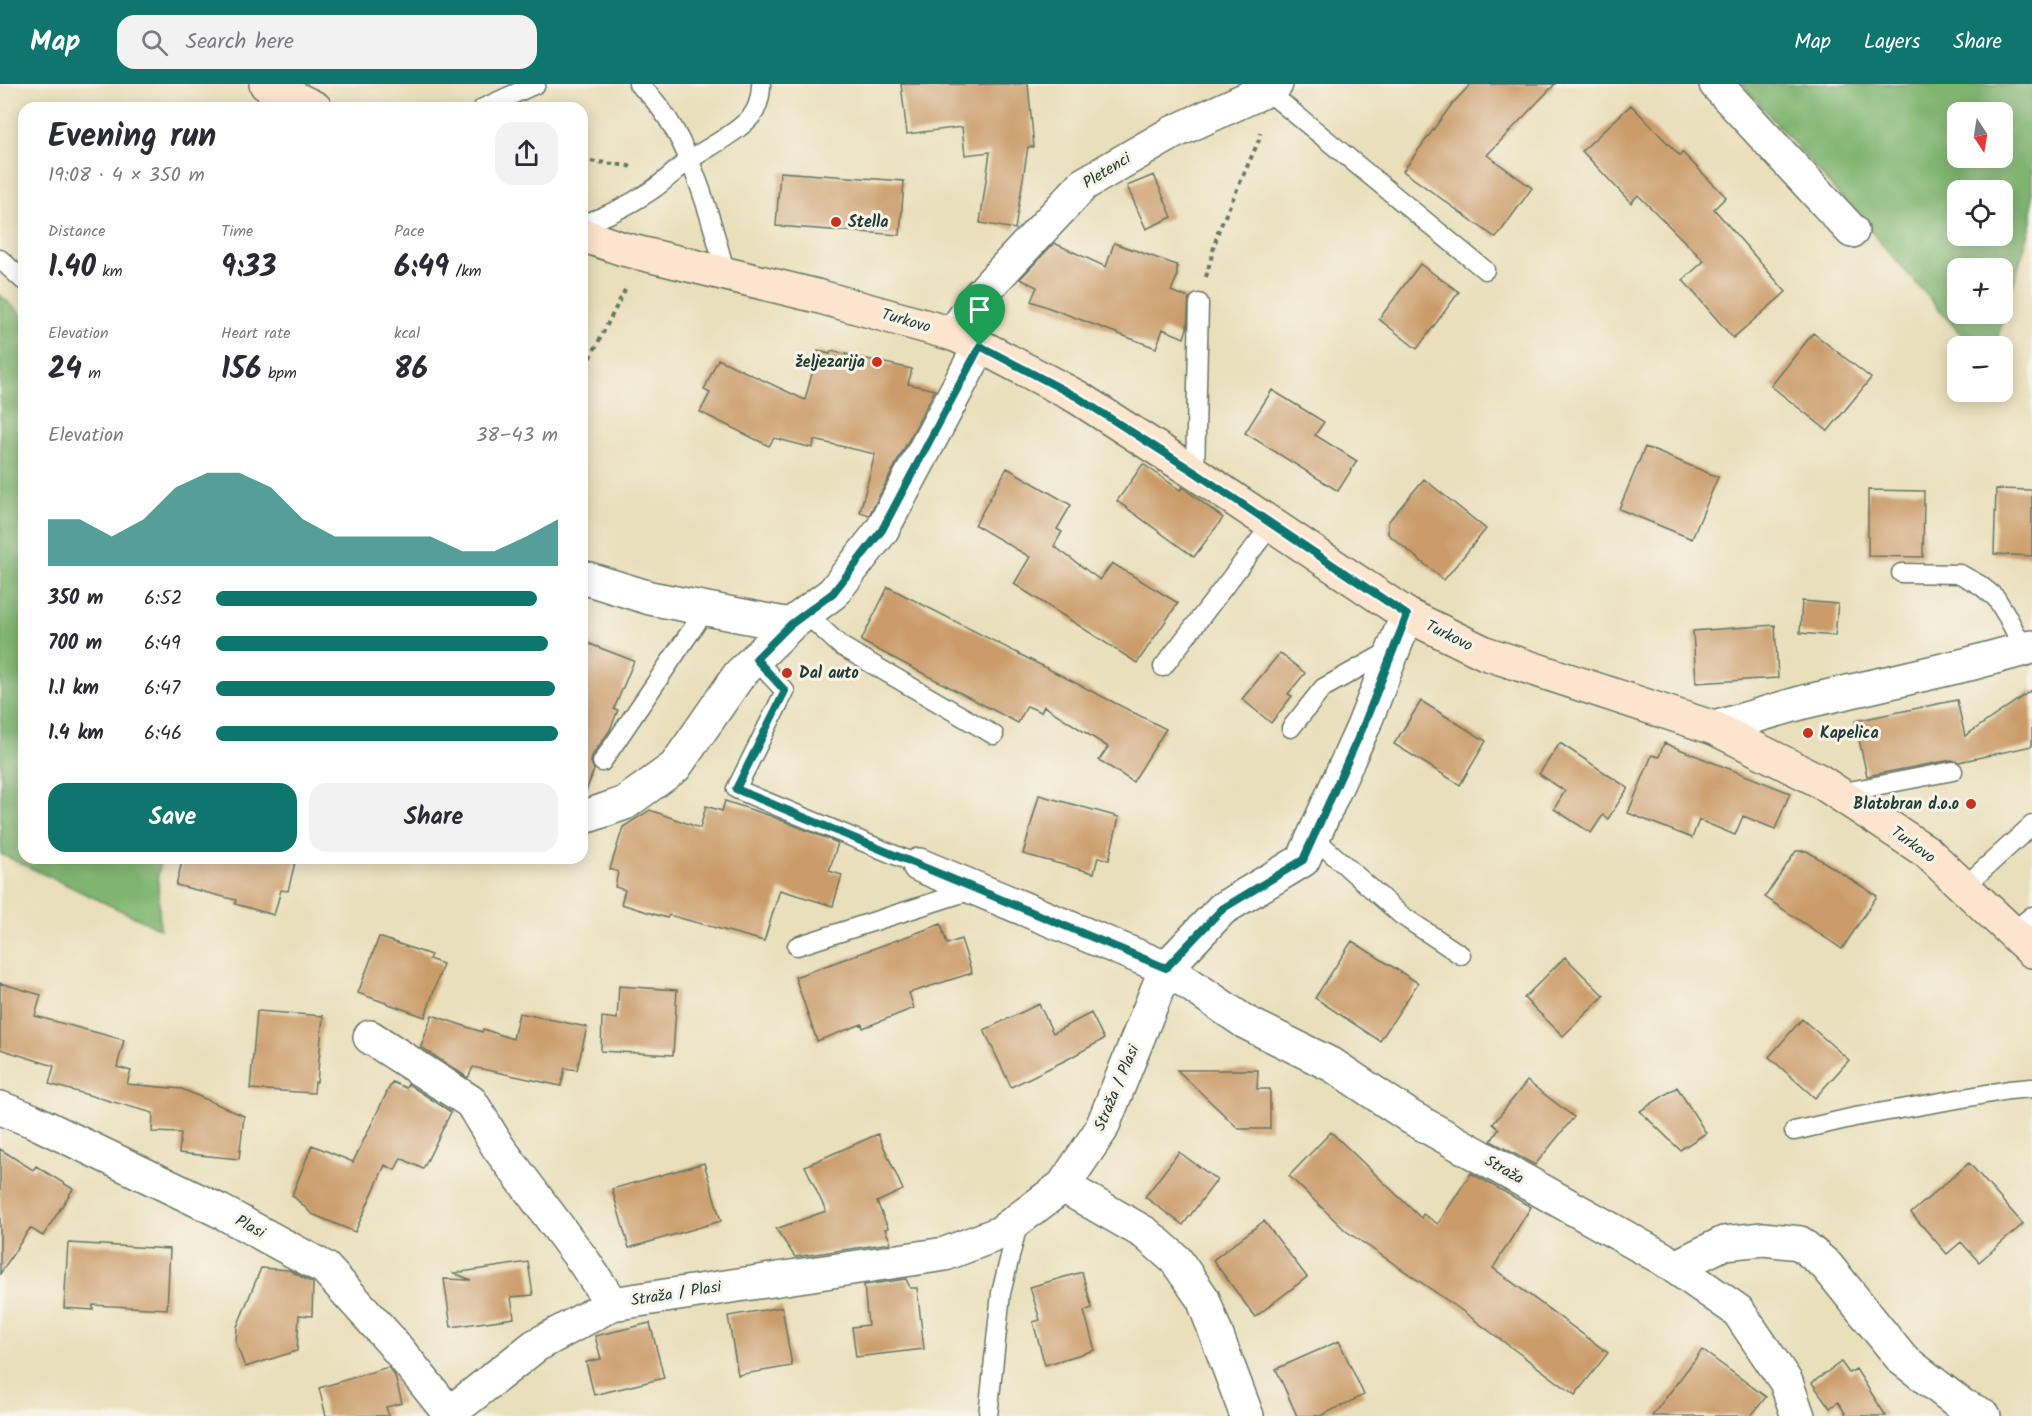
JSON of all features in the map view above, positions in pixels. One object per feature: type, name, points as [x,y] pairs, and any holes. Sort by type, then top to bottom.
[{"type":"main road","points":[[275,95],[297,102]]},
{"type":"main road","name":"Turkovo","points":[[588,237],[623,249],[817,296],[967,340],[1077,397],[1196,473],[1407,615],[1485,654],[1714,728],[1818,780],[1927,852],[1964,887],[2025,933]]},
{"type":"street","points":[[1716,84],[1852,231]]},
{"type":"street","name":"Pletenci","points":[[588,816],[626,803],[675,767],[739,675],[798,620],[833,593],[882,530],[967,340],[979,296],[1084,184],[1172,133],[1271,87]]},
{"type":"street","points":[[588,579],[650,598],[706,609],[798,620]]},
{"type":"street","name":"Straža / Plasi","points":[[448,1414],[535,1346],[612,1304],[945,1254],[1000,1233],[1063,1186],[1101,1130],[1166,968],[1222,909],[1303,860],[1363,727],[1407,615]]},
{"type":"street","points":[[1714,728],[1804,702],[2028,648]]},
{"type":"street","points":[[919,865],[1166,968]]},
{"type":"street","name":"Straža","points":[[1166,968],[1245,1022],[1334,1066],[1412,1118],[1676,1267],[1738,1311],[1786,1382],[1798,1416]]},
{"type":"street","points":[[370,1037],[471,1102],[498,1147],[584,1262],[612,1304]]},
{"type":"street","name":"Plasi","points":[[0,1108],[31,1120],[220,1211],[325,1268],[391,1341],[448,1414]]},
{"type":"street","points":[[1063,1186],[1145,1233],[1176,1260],[1203,1299],[1247,1416]]},
{"type":"street","points":[[1676,1267],[1724,1243],[1764,1239],[1800,1243],[1827,1266],[1902,1359],[1963,1406],[1984,1416]]},
{"type":"lane","points":[[496,102],[536,84]]},
{"type":"lane","points":[[638,84],[648,92],[665,116],[689,160],[726,275]]},
{"type":"lane","points":[[588,222],[597,220],[652,190],[689,160],[717,143],[755,112],[761,84]]},
{"type":"lane","points":[[1271,87],[1485,270]]},
{"type":"lane","points":[[0,259],[18,276]]},
{"type":"lane","points":[[1196,473],[1199,303]]},
{"type":"lane","points":[[1163,667],[1272,524]]},
{"type":"lane","points":[[1901,573],[1960,574],[1980,585],[1996,598],[2028,648]]},
{"type":"lane","points":[[602,762],[706,609]]},
{"type":"lane","points":[[798,620],[994,735]]},
{"type":"lane","points":[[1291,728],[1323,688],[1395,647]]},
{"type":"lane","points":[[756,659],[785,691],[736,789],[919,865]]},
{"type":"lane","points":[[1839,793],[1953,771]]},
{"type":"lane","points":[[1964,887],[2032,825]]},
{"type":"lane","points":[[1313,837],[1401,915],[1461,955]]},
{"type":"lane","points":[[797,946],[976,889]]},
{"type":"lane","points":[[1794,1131],[1855,1117],[2032,1088]]},
{"type":"lane","points":[[988,1416],[1001,1293],[1019,1219]]},
{"type":"path","points":[[1199,303],[1218,232],[1259,140],[1271,87]]},
{"type":"path","points":[[588,161],[629,166],[634,172]]},
{"type":"path","points":[[588,362],[629,281]]},
{"type":"green space","points":[[1742,84],[2032,84],[2032,222],[2013,286],[2013,258],[1947,258],[1947,319]]},
{"type":"green space","points":[[0,295],[18,311],[18,862],[1,854]]},
{"type":"green space","points":[[1952,324],[2002,324],[1998,336],[1962,336]]},
{"type":"green space","points":[[22,864],[159,864],[160,929]]},
{"type":"building","points":[[901,84],[1028,84],[1034,147],[1028,147],[1015,229],[980,223],[990,152],[965,155],[962,127],[907,134]]},
{"type":"building","points":[[1471,84],[1555,84],[1487,155],[1532,188],[1496,238],[1403,171],[1452,104]]},
{"type":"building","points":[[1631,105],[1680,156],[1682,152],[1726,197],[1714,209],[1786,292],[1733,338],[1683,280],[1704,261],[1638,195],[1631,203],[1582,151]]},
{"type":"building","points":[[780,172],[904,181],[900,235],[776,226]]},
{"type":"building","points":[[1154,175],[1172,217],[1146,229],[1127,186]]},
{"type":"building","points":[[1054,243],[1106,267],[1114,243],[1177,265],[1177,277],[1171,291],[1189,298],[1184,338],[1163,329],[1156,348],[1031,301],[1037,287],[1020,279]]},
{"type":"building","points":[[1420,264],[1459,292],[1417,349],[1379,319]]},
{"type":"building","points":[[1813,333],[1871,378],[1828,431],[1771,386]]},
{"type":"building","points":[[818,351],[830,354],[831,351],[912,369],[908,384],[935,390],[869,515],[860,512],[875,454],[814,440],[813,448],[774,438],[769,446],[700,412],[710,393],[704,390],[718,359],[805,400]]},
{"type":"building","points":[[1272,390],[1324,422],[1315,435],[1357,461],[1338,491],[1245,433]]},
{"type":"building","points":[[1645,447],[1718,477],[1692,539],[1619,509]]},
{"type":"building","points":[[1143,464],[1180,490],[1182,487],[1223,518],[1194,557],[1117,501]]},
{"type":"building","points":[[1007,468],[1071,505],[1057,529],[1062,532],[1054,546],[1100,580],[1112,563],[1178,603],[1137,663],[1014,584],[1030,557],[975,525]]},
{"type":"building","points":[[1424,479],[1486,529],[1444,580],[1388,534],[1388,522]]},
{"type":"building","points":[[1996,489],[2032,490],[2032,556],[1994,554]]},
{"type":"building","points":[[1868,490],[1924,491],[1923,557],[1868,556]]},
{"type":"building","points":[[888,587],[1166,729],[1133,782],[1099,760],[1108,747],[1044,706],[1041,712],[1027,706],[1018,723],[861,641]]},
{"type":"building","points":[[1802,601],[1838,604],[1835,636],[1800,633]]},
{"type":"building","points":[[1775,625],[1778,678],[1696,683],[1693,631]]},
{"type":"building","points":[[588,643],[634,661],[614,709],[618,710],[610,730],[592,756],[591,762],[594,770],[588,786]]},
{"type":"building","points":[[1280,653],[1305,673],[1288,694],[1292,696],[1271,723],[1242,699]]},
{"type":"building","points":[[2032,690],[2032,746],[1959,762],[1951,760],[1867,776],[1855,721],[1957,700],[1965,736]]},
{"type":"building","points":[[1421,701],[1486,741],[1460,785],[1394,744]]},
{"type":"building","points":[[1560,743],[1628,788],[1608,819],[1603,815],[1591,833],[1554,809],[1565,791],[1539,774]]},
{"type":"building","points":[[1664,743],[1790,793],[1775,829],[1743,816],[1735,835],[1699,820],[1692,838],[1628,813],[1652,755],[1659,757]]},
{"type":"building","points":[[1039,795],[1119,817],[1109,860],[1098,857],[1094,873],[1023,854]]},
{"type":"building","points":[[725,801],[771,816],[838,843],[829,871],[842,875],[833,906],[780,890],[764,941],[669,915],[667,918],[621,904],[625,890],[615,887],[618,872],[610,869],[623,827],[650,810],[700,828],[706,806],[722,811]]},
{"type":"building","points":[[1796,851],[1807,851],[1877,896],[1842,949],[1765,897]]},
{"type":"building","points":[[181,864],[295,864],[288,891],[281,890],[274,915],[235,904],[236,900],[176,885]]},
{"type":"building","points":[[941,924],[947,944],[961,939],[972,973],[909,993],[914,1008],[863,1028],[862,1024],[817,1041],[795,977]]},
{"type":"building","points":[[379,937],[431,955],[429,959],[443,964],[425,1017],[358,993]]},
{"type":"building","points":[[1352,941],[1418,983],[1380,1041],[1315,998]]},
{"type":"building","points":[[1565,957],[1604,996],[1563,1036],[1524,998]]},
{"type":"building","points":[[0,983],[41,995],[35,1016],[124,1040],[117,1067],[131,1071],[127,1084],[182,1089],[244,1116],[239,1159],[179,1153],[181,1133],[152,1132],[153,1113],[49,1084],[54,1066],[0,1049]]},
{"type":"building","points":[[619,986],[677,990],[673,1055],[601,1051],[602,1017],[617,1019]]},
{"type":"building","points":[[1039,1004],[1053,1033],[1091,1013],[1104,1039],[1011,1087],[984,1030]]},
{"type":"building","points":[[257,1011],[323,1016],[314,1093],[250,1089]]},
{"type":"building","points":[[519,1013],[587,1027],[577,1070],[565,1068],[561,1086],[473,1067],[468,1078],[421,1047],[432,1015],[482,1032],[483,1029],[513,1039]]},
{"type":"building","points":[[1802,1019],[1849,1060],[1815,1098],[1769,1057]]},
{"type":"building","points":[[1177,1070],[1258,1070],[1257,1089],[1270,1089],[1270,1129],[1239,1129]]},
{"type":"building","points":[[1527,1081],[1574,1117],[1535,1165],[1491,1141],[1499,1129],[1493,1124]]},
{"type":"building","points":[[392,1082],[406,1088],[408,1084],[451,1112],[423,1169],[401,1158],[395,1170],[385,1165],[355,1232],[312,1214],[292,1195],[312,1145],[353,1162]]},
{"type":"building","points":[[1677,1087],[1706,1133],[1680,1150],[1640,1111]]},
{"type":"building","points":[[1331,1132],[1421,1218],[1423,1214],[1438,1224],[1471,1173],[1531,1207],[1493,1268],[1608,1353],[1575,1395],[1457,1307],[1346,1231],[1289,1176]]},
{"type":"building","points":[[878,1134],[903,1190],[877,1202],[888,1228],[885,1229],[891,1243],[795,1257],[776,1229],[826,1211],[805,1166]]},
{"type":"building","points":[[0,1149],[33,1170],[36,1166],[73,1189],[43,1236],[30,1228],[0,1274]]},
{"type":"building","points":[[1179,1152],[1217,1180],[1183,1225],[1145,1197]]},
{"type":"building","points":[[704,1163],[721,1221],[629,1248],[612,1189]]},
{"type":"building","points":[[1969,1163],[2023,1224],[1979,1262],[1961,1242],[1947,1254],[1911,1213]]},
{"type":"building","points":[[1264,1221],[1307,1277],[1255,1317],[1213,1260]]},
{"type":"building","points":[[68,1243],[170,1249],[167,1309],[93,1305],[93,1310],[64,1308]]},
{"type":"building","points":[[528,1262],[533,1295],[511,1297],[514,1318],[451,1327],[444,1279],[471,1280],[454,1273]]},
{"type":"building","points":[[261,1268],[289,1270],[313,1283],[312,1316],[299,1315],[297,1351],[245,1367],[236,1343],[237,1327]]},
{"type":"building","points":[[1082,1272],[1092,1308],[1084,1311],[1095,1350],[1045,1365],[1033,1322],[1040,1320],[1030,1287]]},
{"type":"building","points":[[906,1279],[910,1288],[917,1288],[924,1349],[856,1357],[852,1327],[868,1325],[864,1285]]},
{"type":"building","points":[[782,1307],[792,1366],[738,1375],[728,1316]]},
{"type":"building","points":[[650,1323],[664,1378],[594,1395],[586,1362],[601,1359],[595,1336]]},
{"type":"building","points":[[1339,1341],[1364,1395],[1320,1416],[1297,1416],[1276,1369]]},
{"type":"building","points":[[1702,1350],[1766,1397],[1751,1416],[1652,1416]]},
{"type":"building","points":[[1841,1362],[1849,1373],[1856,1369],[1886,1416],[1847,1416],[1838,1402],[1830,1408],[1812,1383]]},
{"type":"building","points":[[388,1367],[395,1376],[402,1403],[386,1407],[389,1416],[326,1416],[319,1388]]},
{"type":"place","name":"Stella","points":[[836,222]]},
{"type":"place","name":"željezarija","points":[[877,362]]},
{"type":"place","name":"Dal auto","points":[[787,673]]},
{"type":"place","name":"Kapelica","points":[[1808,733]]},
{"type":"place","name":"Blatobran d.o.o","points":[[1971,804]]},
{"type":"route","points":[[980,346],[1077,397],[1196,473],[1407,615],[1363,727],[1303,860],[1222,909],[1166,968],[736,789],[785,691],[756,659],[790,625],[833,593],[882,530],[980,346]]}]
